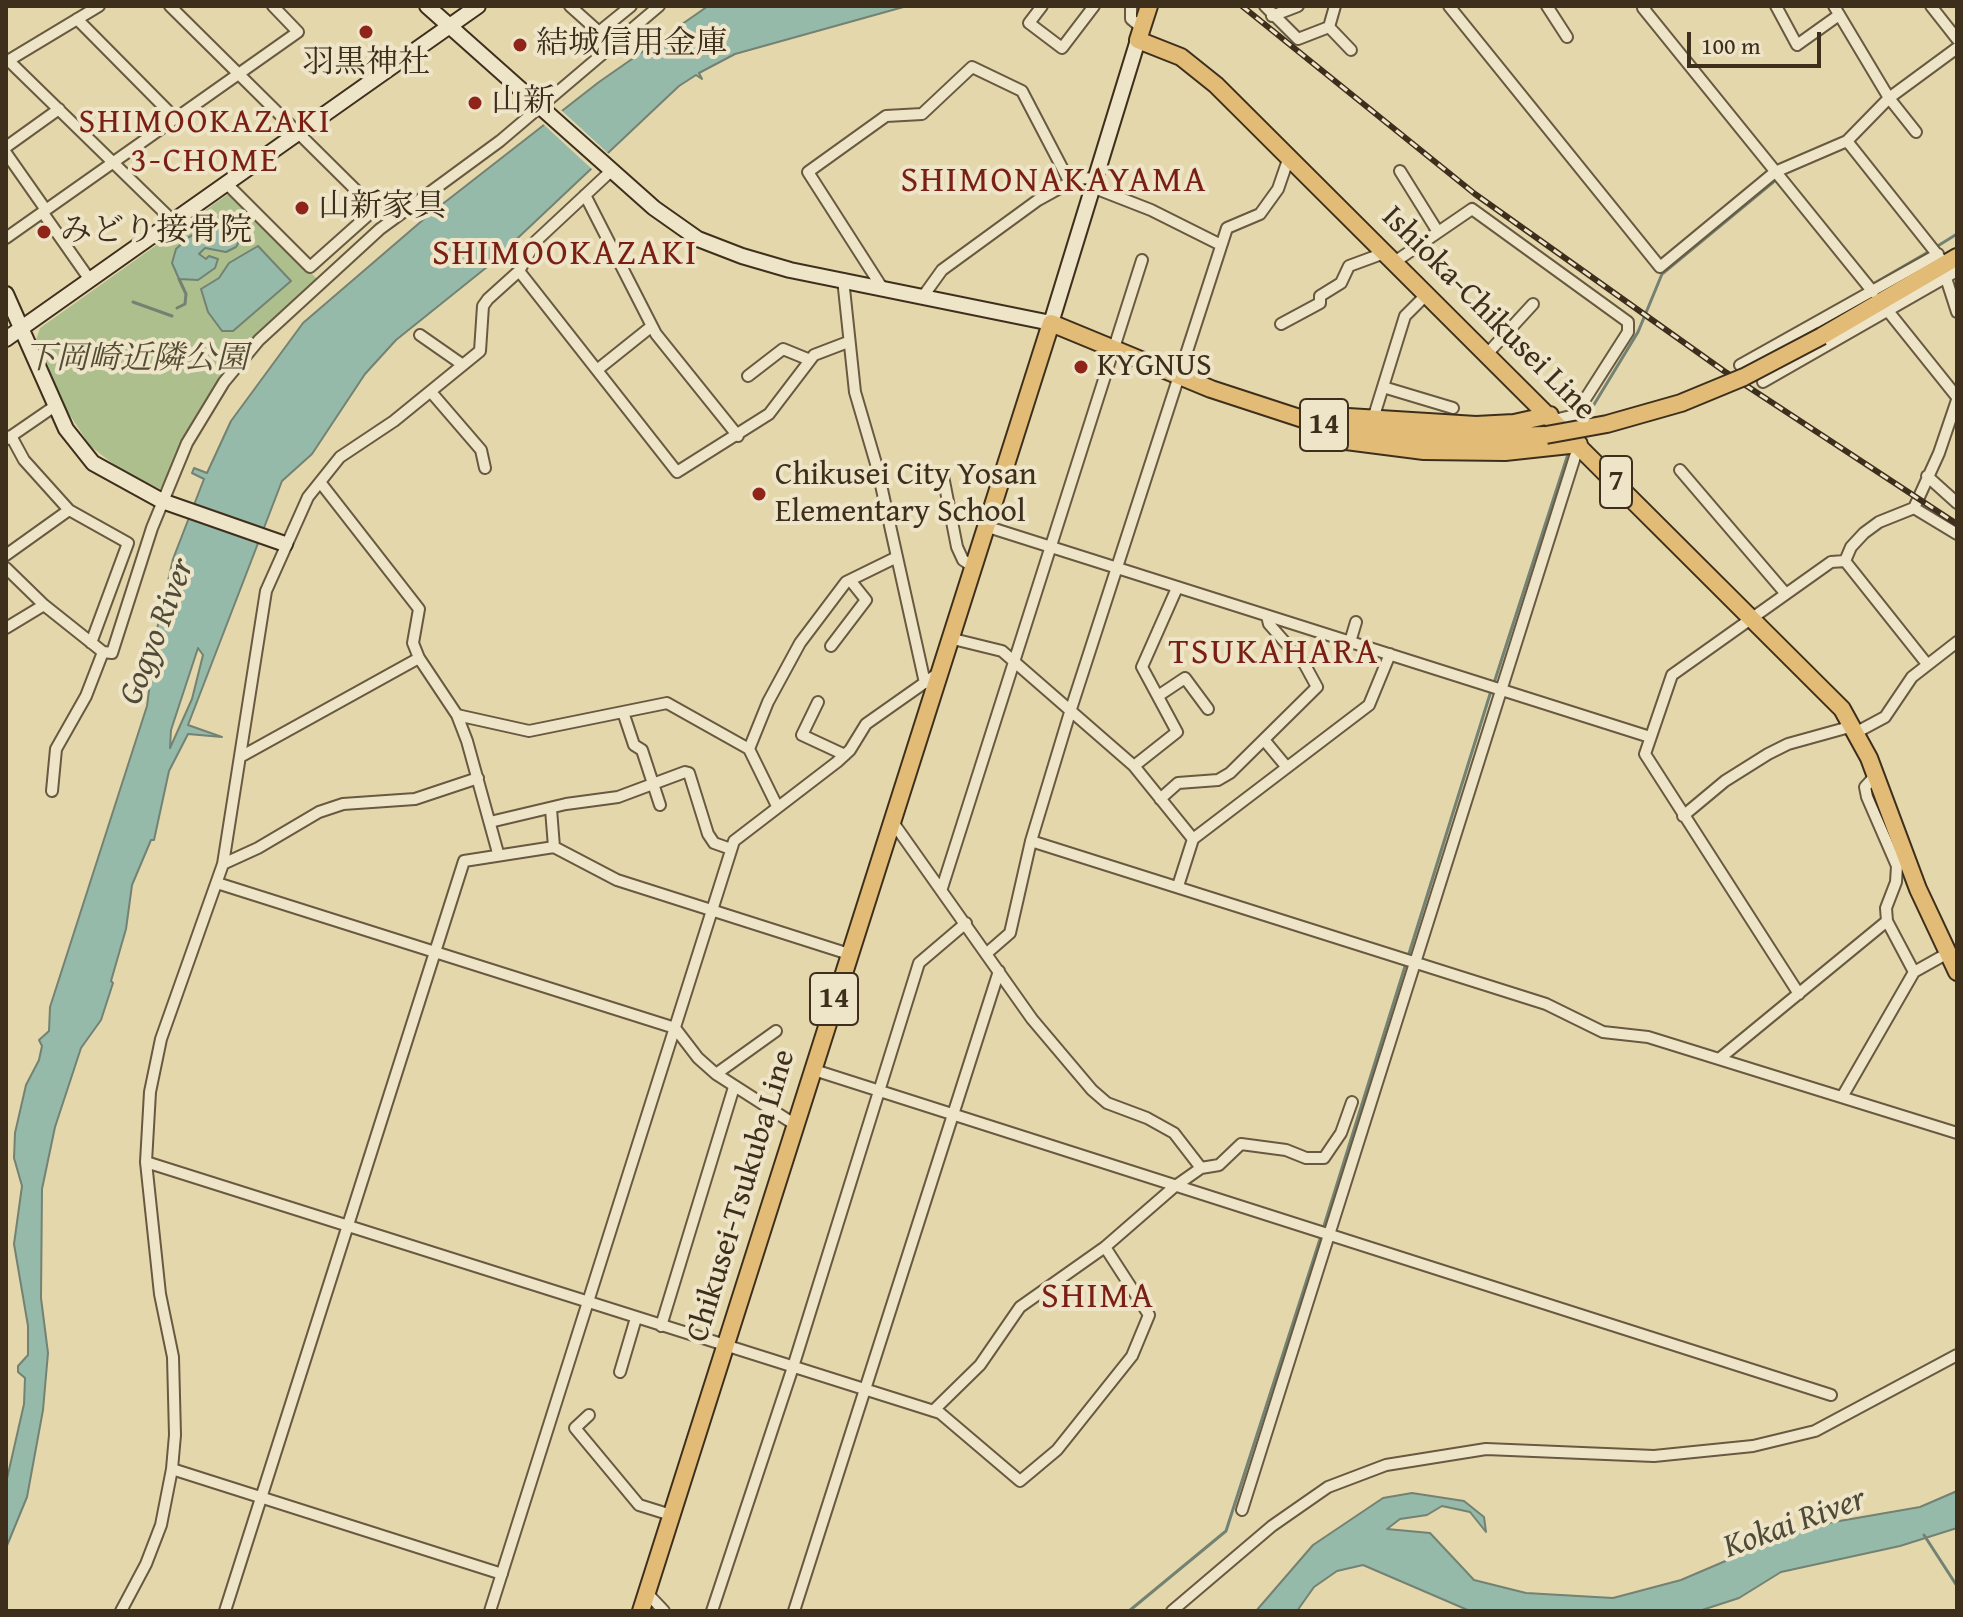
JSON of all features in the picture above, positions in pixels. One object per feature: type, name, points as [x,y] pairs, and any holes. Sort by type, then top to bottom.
[{"type":"main road","points":[[1140,34],[1149,6]]},
{"type":"main road","name":"Ishioka-Chikusei Line","points":[[1140,34],[1198,68],[1488,353],[1550,423],[1579,444],[1813,677],[1855,729],[1876,775],[1918,889],[1957,972]]},
{"type":"main road","name":"14","points":[[1051,323],[1240,400],[1332,426],[1437,438],[1550,423],[1607,424],[1681,403],[1744,377],[1822,336],[1945,262]]},
{"type":"main road","name":"Chikusei-Tsukuba Line","points":[[641,1611],[891,820],[931,678],[949,638],[1051,323]]},
{"type":"main road","points":[[1550,423],[1538,420],[1476,425],[1348,417],[1332,426],[1346,441],[1424,451],[1505,452],[1579,444]]},
{"type":"street","points":[[99,6],[81,13],[7,61],[172,220]]},
{"type":"street","points":[[170,6],[375,209],[310,267]]},
{"type":"street","points":[[6,238],[298,32],[273,6]]},
{"type":"street","points":[[427,6],[654,208],[698,239],[762,262],[1051,323],[1140,34],[1131,19],[1131,6]]},
{"type":"street","points":[[6,339],[478,6]]},
{"type":"street","points":[[570,6],[599,32],[631,6]]},
{"type":"street","points":[[6,568],[44,605],[91,643],[103,652],[112,653],[187,443],[224,382],[259,340],[380,229],[542,109],[659,6]]},
{"type":"street","points":[[1042,6],[1029,23],[1062,48],[1094,6]]},
{"type":"street","points":[[1268,11],[1298,6]]},
{"type":"street","points":[[1329,27],[1335,6]]},
{"type":"street","points":[[1449,6],[1660,267],[1778,176],[1847,141],[1889,98],[1957,48]]},
{"type":"street","points":[[1646,6],[1643,8],[1873,292]]},
{"type":"street","points":[[1776,6],[1797,45],[1836,10],[1889,98],[1916,132]]},
{"type":"street","points":[[1931,6],[1957,39]]},
{"type":"street","points":[[1550,7],[1567,37]]},
{"type":"street","points":[[1268,11],[1298,39],[1329,27]]},
{"type":"street","points":[[81,13],[175,118]]},
{"type":"street","points":[[1329,27],[1351,50]]},
{"type":"street","points":[[881,286],[808,172],[886,116],[922,114],[972,67],[1022,91],[1070,183]]},
{"type":"street","points":[[59,109],[6,150],[90,280]]},
{"type":"street","points":[[1847,141],[1867,170],[1945,262],[1957,312]]},
{"type":"street","points":[[987,953],[1010,933],[1031,841],[1071,709],[1227,228],[1260,214],[1278,189],[1289,157]]},
{"type":"street","points":[[121,1611],[146,1564],[161,1525],[172,1469],[173,1357],[160,1294],[146,1162],[149,1105],[161,1039],[223,864],[266,591],[282,544],[308,497],[340,457],[431,392],[480,351],[483,306],[519,271],[536,241],[609,169]]},
{"type":"street","points":[[1400,171],[1438,232]]},
{"type":"street","points":[[226,183],[324,282]]},
{"type":"street","points":[[924,295],[942,270],[1038,200],[1070,183],[1094,183],[1221,245]]},
{"type":"street","points":[[585,195],[652,326],[738,436]]},
{"type":"street","points":[[1281,324],[1320,303],[1320,296],[1341,283],[1349,266],[1391,257],[1438,232],[1472,209],[1628,322],[1628,332],[1575,415],[1550,423]]},
{"type":"street","points":[[942,888],[1142,260]]},
{"type":"street","points":[[1740,365],[1873,292],[1945,262]]},
{"type":"street","points":[[1763,382],[1888,311],[1945,262]]},
{"type":"street","points":[[519,271],[677,472],[769,414],[814,355],[848,342]]},
{"type":"street","points":[[490,1611],[734,841],[845,755],[866,724],[931,678],[855,392],[843,279]]},
{"type":"street","points":[[1373,419],[1405,316],[1428,293]]},
{"type":"street","points":[[6,294],[66,429],[93,463],[165,500],[282,544]]},
{"type":"street","points":[[1488,353],[1533,304]]},
{"type":"street","points":[[1845,561],[1864,533],[1914,508],[1939,453],[1957,399],[1888,311]]},
{"type":"street","points":[[597,370],[652,326]]},
{"type":"street","points":[[420,335],[463,365]]},
{"type":"street","points":[[748,376],[783,349],[810,360]]},
{"type":"street","points":[[1383,387],[1453,408]]},
{"type":"street","points":[[431,392],[452,421],[481,450],[485,468]]},
{"type":"street","points":[[55,406],[8,438],[69,510],[128,543],[91,643]]},
{"type":"street","points":[[1242,1510],[1324,1235],[1495,688],[1579,444]]},
{"type":"street","points":[[1680,470],[1786,594]]},
{"type":"street","points":[[943,476],[957,547],[963,560],[972,566]]},
{"type":"street","points":[[1927,476],[1957,503]]},
{"type":"street","points":[[320,482],[419,609],[413,643],[419,658],[457,715],[498,853]]},
{"type":"street","points":[[1914,508],[1957,534]]},
{"type":"street","points":[[6,555],[69,510]]},
{"type":"street","points":[[985,526],[1650,737]]},
{"type":"street","points":[[749,749],[768,702],[800,643],[850,580],[897,557]]},
{"type":"street","points":[[1799,994],[1646,759],[1650,737],[1672,675],[1831,562],[1845,561]]},
{"type":"street","points":[[1845,561],[1927,664]]},
{"type":"street","points":[[831,646],[866,600],[850,580]]},
{"type":"street","points":[[1134,766],[1177,732],[1142,667],[1177,588]]},
{"type":"street","points":[[6,628],[44,605]]},
{"type":"street","points":[[1160,799],[1178,783],[1218,780],[1265,741],[1313,692],[1317,682],[1269,624],[1267,616]]},
{"type":"street","points":[[1350,642],[1356,622]]},
{"type":"street","points":[[949,638],[989,645],[1015,661],[1134,766],[1193,839]]},
{"type":"street","points":[[1683,816],[1725,781],[1788,744],[1855,729],[1885,717],[1906,684],[1957,642]]},
{"type":"street","points":[[52,791],[56,749],[86,696],[103,652]]},
{"type":"street","points":[[1193,839],[1200,837],[1285,765],[1369,705],[1390,654]]},
{"type":"street","points":[[242,756],[419,658]]},
{"type":"street","points":[[1158,696],[1185,678],[1208,709]]},
{"type":"street","points":[[818,702],[802,735],[845,755]]},
{"type":"street","points":[[457,715],[529,731],[667,703],[749,749],[777,806]]},
{"type":"street","points":[[623,712],[634,745],[642,750],[660,805]]},
{"type":"street","points":[[1265,741],[1285,765]]},
{"type":"street","points":[[490,822],[618,797],[689,773],[708,834],[714,843],[731,849]]},
{"type":"street","points":[[1876,775],[1865,787],[1867,797],[1897,866],[1896,882],[1886,908],[1887,921],[1914,972]]},
{"type":"street","points":[[223,864],[258,848],[319,812],[343,804],[415,799],[478,778]]},
{"type":"street","points":[[551,809],[554,847]]},
{"type":"street","points":[[891,820],[1032,1019],[1092,1090],[1107,1103],[1147,1118],[1174,1133],[1201,1168]]},
{"type":"street","points":[[1178,886],[1193,839]]},
{"type":"street","points":[[1031,841],[1564,1010],[1592,1028],[1648,1037],[1957,1133]]},
{"type":"street","points":[[225,1611],[464,861],[498,853],[554,847],[617,880],[849,954]]},
{"type":"street","points":[[217,883],[675,1028],[698,1058],[716,1074],[794,1124]]},
{"type":"street","points":[[1719,1059],[1887,921]]},
{"type":"street","points":[[712,1611],[793,1367],[919,963],[966,923]]},
{"type":"street","points":[[1842,1097],[1914,972],[1948,953]]},
{"type":"street","points":[[794,1611],[950,1115],[999,971]]},
{"type":"street","points":[[716,1074],[776,1031]]},
{"type":"street","points":[[811,1069],[1831,1395]]},
{"type":"street","points":[[661,1326],[734,1087]]},
{"type":"street","points":[[933,1411],[980,1365],[1020,1307],[1105,1247],[1174,1187],[1201,1168],[1219,1165],[1241,1144],[1286,1150],[1306,1158],[1324,1158],[1341,1133],[1352,1102]]},
{"type":"street","points":[[146,1162],[940,1413],[1020,1481],[1057,1450],[1132,1356],[1149,1315],[1105,1247]]},
{"type":"street","points":[[620,1372],[636,1318]]},
{"type":"street","points":[[1172,1611],[1272,1526],[1328,1487],[1386,1465],[1486,1449],[1654,1456],[1753,1446],[1815,1431],[1957,1355]]},
{"type":"street","points":[[589,1415],[575,1428],[584,1439],[639,1505],[671,1515]]},
{"type":"street","points":[[172,1469],[502,1574]]},
{"type":"street","points":[[647,1593],[664,1611]]},
{"type":"green space","name":"下岡崎近隣公園","points":[[231,192],[318,280],[258,338],[160,489],[124,472],[90,446],[64,406],[36,340],[40,328]]},
{"type":"water","name":"Gogyo River","points":[[708,6],[907,6],[735,54],[699,73],[702,79],[696,75],[679,86],[487,267],[396,340],[365,374],[312,454],[282,481],[188,725],[222,737],[188,734],[169,771],[154,840],[151,840],[132,885],[126,929],[111,981],[113,983],[101,1020],[81,1048],[55,1127],[42,1189],[41,1298],[48,1353],[43,1410],[27,1497],[6,1548],[6,1483],[24,1404],[25,1378],[18,1372],[18,1366],[28,1355],[28,1326],[14,1244],[22,1186],[14,1158],[15,1133],[26,1085],[39,1060],[42,1046],[39,1040],[49,1031],[50,1007],[147,706],[156,637],[150,635],[151,629],[157,629],[173,559],[204,479],[192,473],[194,468],[207,473],[231,421],[303,323],[431,213],[599,82]],"holes":[[[198,648],[203,655],[192,699],[170,748],[171,730]]]},
{"type":"water","points":[[223,219],[239,228],[241,238],[236,247],[226,252],[205,248],[199,254],[206,259],[209,256],[218,259],[215,268],[198,280],[179,279],[172,263],[176,249],[189,237]]},
{"type":"water","points":[[258,246],[291,281],[233,331],[222,331],[208,312],[201,289],[219,278],[229,263]]},
{"type":"water","points":[[1957,1491],[1957,1528],[1900,1546],[1781,1572],[1739,1598],[1699,1611],[1470,1611],[1363,1565],[1337,1571],[1314,1587],[1297,1611],[1256,1611],[1313,1545],[1383,1498],[1412,1493],[1464,1501],[1484,1517],[1486,1532],[1470,1512],[1442,1506],[1427,1515],[1400,1519],[1387,1529],[1430,1533],[1474,1580],[1526,1593],[1613,1598],[1681,1580],[1805,1527],[1920,1507]]},
{"type":"pier","points":[[560,109],[610,155],[595,172],[542,123]]},
{"type":"waterway","points":[[1783,175],[1873,284],[1930,251]]},
{"type":"waterway","points":[[1584,421],[1638,332],[1662,274],[1777,179]]},
{"type":"waterway","points":[[1936,247],[1957,234]]},
{"type":"waterway","points":[[177,308],[185,304],[186,294],[179,279]]},
{"type":"waterway","points":[[133,302],[172,316]]},
{"type":"waterway","points":[[1494,683],[1569,451]]},
{"type":"waterway","points":[[1323,1229],[1491,691]]},
{"type":"waterway","points":[[1129,1611],[1226,1531],[1321,1236]]},
{"type":"waterway","points":[[1924,1535],[1957,1586]]},
{"type":"railway","points":[[1242,6],[1475,194],[1724,371],[1957,524]]},
{"type":"place","name":"羽黒神社","points":[[366,32]]},
{"type":"place","name":"結城信用金庫","points":[[520,45]]},
{"type":"place","name":"山新","points":[[475,103]]},
{"type":"place","name":"山新家具","points":[[302,208]]},
{"type":"place","name":"みどり接骨院","points":[[44,232]]},
{"type":"place","name":"KYGNUS","points":[[1081,367]]},
{"type":"place","name":"Chikusei City Yosan Elementary School","points":[[759,494]]},
{"type":"district","name":"SHIMOOKAZAKI 3-CHOME","points":[[205,142]]},
{"type":"district","name":"SHIMONAKAYAMA","points":[[1054,182]]},
{"type":"district","name":"SHIMOOKAZAKI","points":[[565,255]]},
{"type":"district","name":"TSUKAHARA","points":[[1274,654]]},
{"type":"district","name":"SHIMA","points":[[1098,1298]]},
{"type":"water label","name":"Kokai River","points":[[1795,1524]]}]
